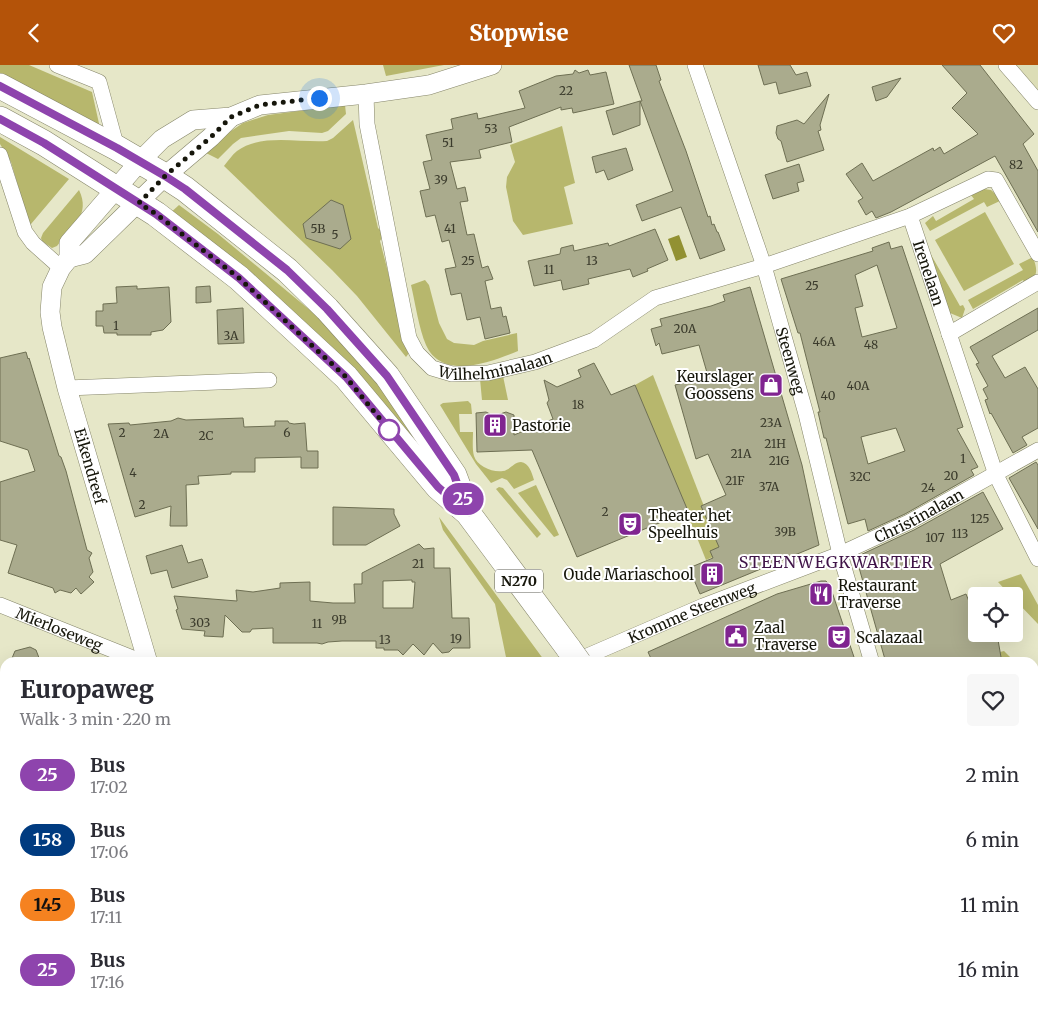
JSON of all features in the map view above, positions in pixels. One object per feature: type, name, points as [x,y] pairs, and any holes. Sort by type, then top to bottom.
[{"type":"main road","name":"N270","points":[[0,86],[117,148],[165,176],[185,189],[287,270],[327,309],[387,376],[454,475],[468,513]]},
{"type":"main road","name":"N270","points":[[0,119],[44,143],[156,214],[239,278],[346,377],[438,487],[468,513],[572,657]]},
{"type":"street","points":[[57,65],[99,82],[117,148]]},
{"type":"street","points":[[0,155],[25,232],[39,249],[65,263],[85,254],[165,176],[211,137],[231,117],[260,105],[366,94],[429,85],[492,65]]},
{"type":"street","name":"Steenweg","points":[[695,65],[764,266],[806,414],[840,553],[870,657]]},
{"type":"street","points":[[1006,65],[1038,102]]},
{"type":"street","name":"Wilhelminalaan","points":[[366,94],[367,123],[409,338],[417,353],[432,368],[452,374],[488,373],[535,361],[594,339],[655,298],[764,266]]},
{"type":"street","name":"Eikendreef","points":[[145,657],[67,388],[52,327],[50,312],[52,287],[65,263],[69,243],[140,161],[162,139],[193,119],[231,117]]},
{"type":"street","points":[[764,266],[910,216],[988,179],[996,180],[1038,254]]},
{"type":"street","name":"Irenelaan","points":[[910,216],[996,475]]},
{"type":"street","points":[[949,334],[1038,282]]},
{"type":"street","points":[[67,388],[270,380]]},
{"type":"street","name":"Christinalaan","points":[[840,553],[909,522],[1038,450]]},
{"type":"street","points":[[996,475],[1038,559]]},
{"type":"street","name":"Kromme Steenweg","points":[[576,657],[840,553]]},
{"type":"street","name":"Mierloseweg","points":[[0,605],[132,657]]},
{"type":"shaded area","points":[[0,65],[29,65],[92,92],[100,128],[0,77]]},
{"type":"shaded area","points":[[383,65],[444,65],[386,76]]},
{"type":"shaded area","points":[[1012,65],[1038,65],[1038,97]]},
{"type":"shaded area","points":[[345,105],[346,114],[328,131],[322,133],[289,131],[241,138],[218,159],[206,153],[219,139],[243,123],[268,115]]},
{"type":"shaded area","points":[[353,120],[378,228],[384,234],[380,241],[409,353],[406,357],[357,296],[224,166],[237,151],[247,145],[269,140],[327,141]]},
{"type":"shaded area","points":[[562,126],[575,183],[564,187],[573,224],[523,235],[513,221],[506,187],[507,177],[515,162],[510,145]]},
{"type":"shaded area","points":[[0,137],[69,179],[31,224],[29,223],[11,162],[0,144]]},
{"type":"shaded area","points":[[984,189],[991,190],[1002,200],[987,207],[984,202],[930,231],[925,223],[933,216],[936,221],[974,199],[971,195]]},
{"type":"shaded area","points":[[79,190],[83,207],[81,214],[57,246],[52,248],[42,241],[43,233]]},
{"type":"shaded area","points":[[179,205],[218,234],[334,330],[389,397],[451,486],[168,215]]},
{"type":"shaded area","points":[[985,212],[1014,264],[964,291],[935,240]]},
{"type":"shaded area","points":[[679,235],[687,257],[676,261],[668,239]]},
{"type":"shaded area","points":[[921,237],[960,306],[963,305],[965,309],[962,318],[950,313],[946,308]]},
{"type":"shaded area","points":[[1033,257],[1036,273],[1033,279],[1026,285],[1023,280],[973,309],[968,300],[1023,270],[1019,264]]},
{"type":"shaded area","points":[[425,280],[429,285],[439,323],[447,339],[454,343],[474,345],[517,333],[518,351],[494,360],[468,366],[455,366],[443,363],[433,356],[426,345],[419,323],[411,285]]},
{"type":"shaded area","points":[[653,375],[721,550],[706,560],[635,385]]},
{"type":"shaded area","points":[[503,376],[508,400],[482,400],[480,379]]},
{"type":"shaded area","points":[[468,401],[471,404],[472,414],[459,414],[460,432],[473,432],[473,453],[478,463],[486,468],[499,471],[521,462],[530,469],[534,480],[514,489],[507,480],[502,478],[491,483],[476,464],[440,405],[443,403]]},
{"type":"shaded area","points":[[536,485],[559,535],[554,537],[518,493]]},
{"type":"shaded area","points":[[499,487],[503,488],[541,534],[537,538],[496,489]]},
{"type":"shaded area","points":[[439,517],[542,657],[506,657],[495,604],[443,530]]},
{"type":"shaded area","points":[[1021,574],[1038,605],[1038,624],[1023,608],[1023,587],[1003,587],[998,582]]},
{"type":"shaded area","points":[[1004,651],[1010,657],[1001,657],[1000,652]]},
{"type":"building","points":[[629,65],[656,65],[661,80],[659,81],[686,151],[708,217],[710,216],[712,225],[714,224],[725,250],[700,259],[681,207],[642,221],[636,205],[673,191]]},
{"type":"building","points":[[758,65],[790,65],[796,75],[807,72],[811,86],[779,94],[776,82],[764,85]]},
{"type":"building","points":[[942,65],[980,65],[1034,134],[1023,144],[1038,171],[1038,232],[995,156],[891,212],[876,218],[872,211],[866,215],[858,201],[863,198],[846,174],[862,163],[873,181],[933,148],[934,151],[940,147],[944,154],[978,134],[952,108],[967,93]]},
{"type":"building","points":[[575,70],[579,73],[588,70],[590,75],[606,72],[614,104],[573,113],[572,108],[561,110],[561,107],[509,127],[512,142],[479,150],[481,158],[450,162],[457,189],[465,187],[468,201],[460,202],[467,235],[474,234],[482,268],[488,266],[493,279],[485,281],[491,309],[501,307],[503,317],[506,316],[510,333],[485,339],[480,317],[467,320],[461,293],[451,295],[445,269],[456,267],[449,240],[442,242],[435,215],[426,217],[420,191],[430,189],[423,162],[432,160],[426,135],[453,129],[451,119],[477,113],[478,119],[525,108],[519,91],[556,76],[573,74]]},
{"type":"building","points":[[901,78],[887,97],[876,101],[872,87]]},
{"type":"building","points":[[829,94],[820,125],[821,130],[818,131],[824,150],[787,162],[781,141],[776,133],[777,126],[797,120],[804,124]]},
{"type":"building","points":[[640,101],[640,125],[613,135],[606,111]]},
{"type":"building","points":[[626,148],[633,170],[608,180],[604,170],[596,173],[592,157]]},
{"type":"building","points":[[799,164],[804,181],[797,183],[799,191],[773,199],[765,175]]},
{"type":"building","points":[[331,200],[343,205],[351,239],[340,249],[306,238],[303,224]]},
{"type":"building","points":[[655,229],[668,260],[647,269],[648,271],[633,277],[630,269],[588,279],[589,284],[563,290],[561,280],[534,286],[528,261],[560,254],[561,248],[573,245],[574,251],[608,243],[609,246]]},
{"type":"building","points":[[889,242],[891,249],[902,246],[963,427],[957,429],[978,467],[971,470],[974,475],[905,514],[868,531],[865,519],[848,524],[826,438],[824,438],[818,412],[820,412],[800,333],[798,333],[781,279],[873,251],[872,248]],"holes":[[[877,265],[897,328],[862,337],[855,308],[863,306],[855,275]],[[896,428],[905,451],[868,464],[861,437]]]},
{"type":"building","points":[[137,286],[137,289],[169,287],[171,322],[163,330],[151,332],[151,335],[104,333],[103,326],[96,326],[96,311],[103,311],[103,304],[117,303],[116,287]]},
{"type":"building","points":[[210,286],[211,302],[196,303],[196,287]]},
{"type":"building","points":[[750,287],[802,465],[819,545],[700,594],[689,568],[713,558],[710,551],[719,547],[701,506],[726,495],[708,454],[696,459],[675,385],[708,376],[699,345],[662,354],[659,343],[656,346],[651,329],[662,326],[660,319],[711,306],[725,301],[723,295]]},
{"type":"building","points":[[243,308],[244,343],[218,344],[217,310]]},
{"type":"building","points":[[1038,308],[1038,330],[992,356],[1005,378],[1025,367],[1038,389],[1038,428],[1022,437],[1027,445],[1013,453],[990,414],[985,400],[988,399],[983,389],[988,386],[976,364],[979,363],[970,347]]},
{"type":"building","points":[[26,352],[59,456],[66,471],[87,550],[92,553],[89,558],[93,572],[89,577],[94,582],[81,594],[76,588],[71,593],[60,590],[55,593],[53,588],[8,573],[17,545],[0,540],[0,482],[35,471],[28,450],[0,441],[0,358]]},
{"type":"building","points":[[594,363],[611,395],[635,385],[688,511],[577,557],[532,450],[477,452],[476,413],[486,412],[491,417],[506,412],[514,415],[514,435],[553,419],[547,403],[549,400],[544,380],[557,387],[581,377],[578,370]]},
{"type":"building","points":[[178,418],[186,420],[243,418],[244,427],[275,426],[275,421],[288,421],[294,424],[305,423],[307,451],[318,451],[318,468],[301,468],[301,457],[255,458],[255,472],[231,472],[231,474],[198,476],[199,484],[186,485],[187,526],[170,526],[171,506],[135,517],[108,424],[129,423],[130,425],[171,421]]},
{"type":"building","points":[[1036,462],[1038,465],[1038,529],[1009,478]]},
{"type":"building","points":[[983,492],[1003,529],[940,564],[951,600],[966,594],[968,599],[968,642],[998,642],[1001,657],[884,657],[856,557],[914,530]]},
{"type":"building","points":[[333,507],[394,509],[394,514],[400,526],[366,545],[333,545]]},
{"type":"building","points":[[419,544],[424,549],[434,548],[434,568],[450,568],[452,618],[469,618],[470,648],[453,648],[449,652],[442,653],[433,643],[424,655],[413,644],[403,655],[398,650],[376,648],[376,641],[342,641],[322,644],[273,643],[273,628],[252,629],[250,632],[242,632],[225,615],[223,637],[204,636],[205,631],[182,629],[176,610],[178,609],[174,596],[237,601],[236,590],[253,592],[280,588],[280,583],[310,582],[310,601],[355,603],[354,584],[362,584],[362,573]],"holes":[[[412,580],[412,582],[415,582],[413,608],[383,608],[383,581]]]},
{"type":"building","points":[[182,545],[188,563],[202,559],[208,577],[172,588],[167,570],[151,574],[146,556]]},
{"type":"building","points":[[826,581],[830,586],[854,657],[650,657],[648,652],[777,594]]},
{"type":"building","points":[[30,647],[36,650],[39,657],[12,657],[15,651]]},
{"type":"bus line","name":"25","points":[[0,86],[117,148],[165,176],[185,189],[287,270],[327,309],[387,376],[454,475],[468,513],[438,487],[346,377],[239,278],[156,214],[92,172],[0,119]]},
{"type":"place","name":"Keurslager Goossens","points":[[771,385]]},
{"type":"place","name":"Pastorie","points":[[495,425]]},
{"type":"place","name":"Theater het Speelhuis","points":[[630,524]]},
{"type":"place","name":"Oude Mariaschool","points":[[712,574]]},
{"type":"place","name":"Restaurant Traverse","points":[[821,594]]},
{"type":"place","name":"Zaal Traverse","points":[[736,636]]},
{"type":"place","name":"Scalazaal","points":[[839,637]]},
{"type":"district","name":"STEENWEGKWARTIER","points":[[836,562]]},
{"type":"route","points":[[319,98],[260,105],[231,117],[211,137],[165,176],[139,203],[239,278],[346,377],[389,430]]}]
